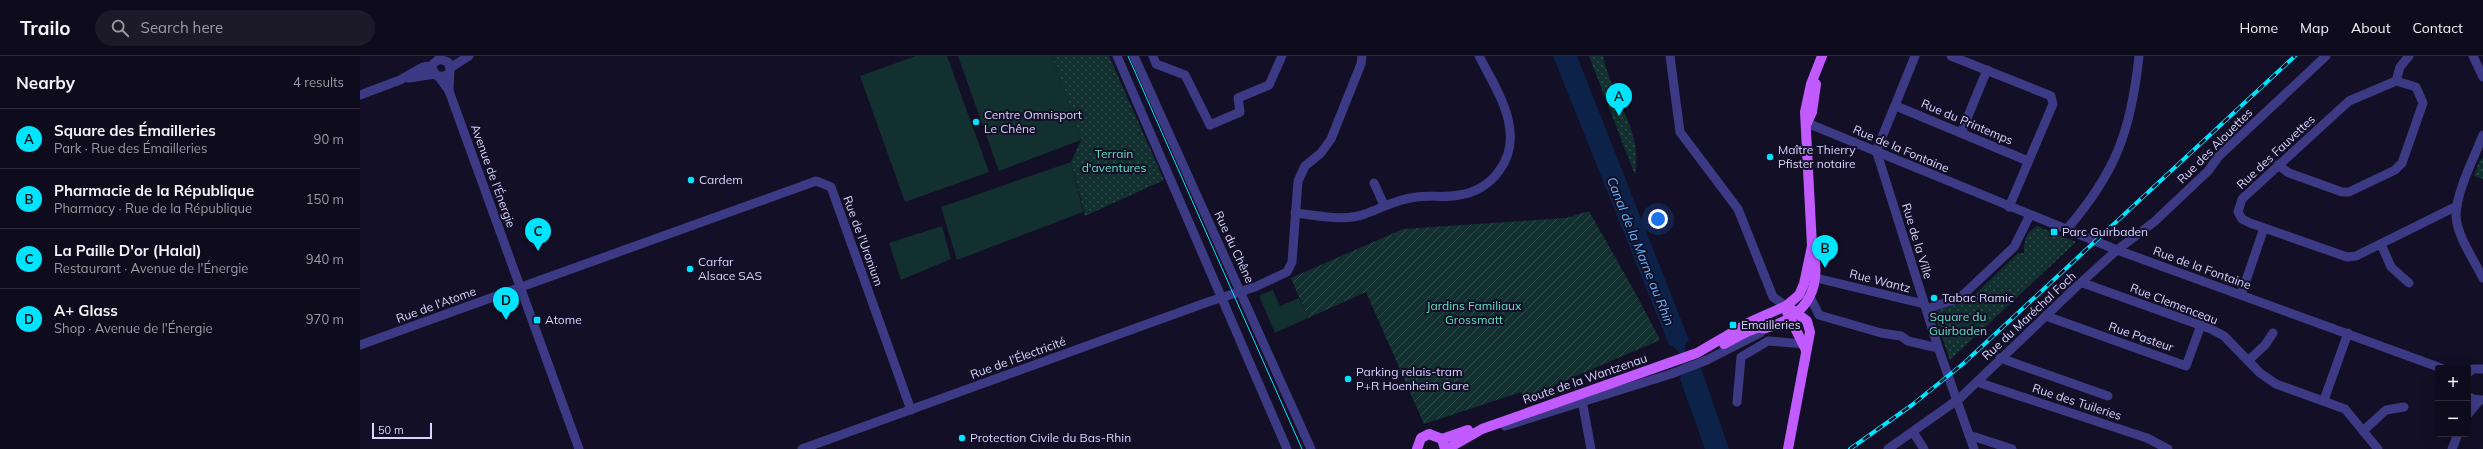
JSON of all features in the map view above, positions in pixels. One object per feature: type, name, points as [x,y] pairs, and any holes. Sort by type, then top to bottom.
[{"type":"main road","points":[[1810,299],[1811,276],[1808,258],[1812,246],[1806,158],[1807,123],[1805,112],[1806,99],[1822,56]]},
{"type":"main road","points":[[1788,449],[1805,347],[1792,315],[1786,306],[1799,295],[1811,276]]},
{"type":"main road","name":"Route de la Wantzenau","points":[[1415,448],[1425,436],[1434,435],[1444,446],[1472,429],[1482,429],[1668,364],[1700,356],[1758,328],[1764,328],[1792,315],[1810,299]]},
{"type":"main road","name":"Route de la Wantzenau","points":[[1700,356],[1752,321],[1786,306]]},
{"type":"street","points":[[436,72],[447,61],[469,56]]},
{"type":"street","points":[[1117,56],[1287,449]]},
{"type":"street","name":"Rue du Chêne","points":[[1134,56],[1312,449]]},
{"type":"street","points":[[1154,56],[1156,64],[1185,75],[1210,125],[1240,112],[1238,98],[1269,85],[1282,56]]},
{"type":"street","name":"Rue de l'Électricité","points":[[802,449],[1241,292],[1286,272],[1292,262],[1298,181],[1305,166],[1321,153],[1331,139],[1361,64],[1362,56]]},
{"type":"street","points":[[1295,213],[1348,218],[1364,215],[1384,205],[1416,197],[1459,195],[1480,189],[1493,179],[1506,163],[1512,144],[1511,133],[1505,109],[1479,56]]},
{"type":"street","points":[[1670,56],[1680,132],[1738,209],[1773,297],[1786,306]]},
{"type":"street","points":[[1877,152],[1915,56]]},
{"type":"street","points":[[1951,56],[2051,96],[2053,104],[2009,207]]},
{"type":"street","points":[[2067,229],[2101,186],[2116,158],[2133,106],[2139,56]]},
{"type":"street","name":"Rue des Alouettes","points":[[2118,250],[2159,217],[2208,171],[2219,156],[2326,56]]},
{"type":"street","points":[[2278,165],[2289,173],[2342,192],[2349,192],[2395,170],[2402,164],[2423,103],[2416,88],[2396,81],[2400,67],[2409,56]]},
{"type":"street","points":[[2473,56],[2483,77]]},
{"type":"street","points":[[436,72],[447,61]]},
{"type":"street","name":"Avenue de l'Énergie","points":[[447,61],[449,91]]},
{"type":"street","points":[[360,95],[400,80],[423,67],[436,72]]},
{"type":"street","points":[[1962,133],[1987,70]]},
{"type":"street","name":"Avenue de l'Énergie","points":[[436,72],[449,91],[521,287],[578,449]]},
{"type":"street","name":"Rue des Fauvettes","points":[[2396,81],[2349,101],[2242,199],[2238,206],[2242,219],[2347,257],[2356,256],[2457,206]]},
{"type":"street","name":"Rue du Printemps","points":[[1896,106],[2028,161]]},
{"type":"street","name":"Rue de la Fontaine","points":[[1807,123],[2009,207],[2118,250],[2348,333],[2435,367]]},
{"type":"street","points":[[2482,272],[2461,234],[2456,217],[2457,206],[2480,150],[2483,135]]},
{"type":"street","name":"Rue de la Ville","points":[[1877,152],[1925,307],[1974,449]]},
{"type":"street","name":"Rue de l'Uranium","points":[[521,287],[816,181],[831,187],[910,410]]},
{"type":"street","points":[[1374,183],[1384,205]]},
{"type":"street","points":[[1925,307],[1957,299],[1965,293],[2014,247],[2030,215]]},
{"type":"street","points":[[2241,295],[2264,228]]},
{"type":"street","points":[[2380,244],[2391,267],[2409,283]]},
{"type":"street","name":"Rue du Maréchal Foch","points":[[1888,449],[1957,401],[2000,358],[2010,352],[2061,301],[2083,283],[2118,250]]},
{"type":"street","name":"Rue Wantz","points":[[1811,276],[1925,307]]},
{"type":"street","name":"Rue Clemenceau","points":[[2083,283],[2201,325],[2224,336],[2260,374],[2276,384],[2324,400],[2345,409],[2378,449]]},
{"type":"street","name":"Rue de l'Atome","points":[[360,345],[521,287]]},
{"type":"street","points":[[1810,299],[1819,315],[1881,333],[1901,336],[1908,341],[1934,347],[1938,346]]},
{"type":"street","name":"Rue Pasteur","points":[[2046,316],[2186,366],[2201,325]]},
{"type":"street","points":[[2248,361],[2265,345],[2273,332]]},
{"type":"street","points":[[2324,400],[2348,333]]},
{"type":"street","points":[[1737,402],[1741,357],[1768,341],[1805,347]]},
{"type":"street","name":"Route de la Wantzenau","points":[[1482,429],[1496,429],[1582,400],[1671,374],[1700,356]]},
{"type":"street","points":[[2000,358],[2108,396]]},
{"type":"street","points":[[2471,372],[2482,366]]},
{"type":"street","name":"Rue des Tuileries","points":[[1977,382],[2147,438],[2168,449]]},
{"type":"street","points":[[2471,397],[2481,400],[2471,411]]},
{"type":"street","points":[[1582,400],[1591,449]]},
{"type":"street","points":[[2363,431],[2386,410],[2404,407]]},
{"type":"street","points":[[1913,432],[1924,449]]},
{"type":"street","points":[[1969,435],[2012,449]]},
{"type":"street","points":[[2452,449],[2457,437]]},
{"type":"green space","points":[[916,56],[947,56],[989,172],[905,202],[860,76]]},
{"type":"green space","points":[[958,56],[1052,56],[1081,140],[999,171]]},
{"type":"green space","name":"Terrain d'aventures","points":[[1052,56],[1109,56],[1164,180],[1085,216],[1071,162],[1081,140]]},
{"type":"green space","points":[[1589,56],[1603,56],[1607,71],[1631,129],[1637,159],[1635,175]]},
{"type":"green space","points":[[2483,158],[2483,179],[2474,176],[2480,160]]},
{"type":"green space","points":[[1071,162],[1083,212],[957,260],[941,207]]},
{"type":"green space","name":"Jardins Familiaux Grossmatt","points":[[1589,211],[1660,340],[1523,399],[1521,392],[1424,424],[1366,292],[1308,318],[1291,278],[1403,229],[1566,218]]},
{"type":"green space","points":[[942,226],[951,259],[901,280],[889,243]]},
{"type":"green space","name":"Square du Guirbaden","points":[[2037,226],[2076,242],[1950,360],[1935,317],[1936,311],[1969,300],[2018,253],[2024,253],[2026,237],[2030,231]]},
{"type":"green space","points":[[1273,290],[1280,306],[1299,298],[1308,318],[1275,333],[1260,298],[1260,295]]},
{"type":"green space","points":[[1970,315],[1982,328],[1966,342],[1944,338]]},
{"type":"water","name":"Canal de la Marne au Rhin","points":[[1553,56],[1577,56],[1689,340],[1685,344],[1685,349],[1692,365],[1701,368],[1729,449],[1705,449],[1680,379],[1682,374],[1682,359],[1677,350],[1669,345]]},
{"type":"tram line","points":[[1128,56],[1302,449]]},
{"type":"railway","points":[[1850,449],[1912,405],[1964,363],[2295,56]]},
{"type":"place","name":"Square des Émailleries","points":[[1619,116]]},
{"type":"place","name":"Centre Omnisport Le Chêne","points":[[976,122]]},
{"type":"place","name":"Maître Thierry Pfister notaire","points":[[1770,157]]},
{"type":"place","name":"Cardem","points":[[691,180]]},
{"type":"place","name":"Parc Guirbaden","points":[[2054,232]]},
{"type":"place","name":"La Paille D'or (Halal)","points":[[538,251]]},
{"type":"place","name":"Pharmacie de la République","points":[[1825,268]]},
{"type":"place","name":"Carfar Alsace SAS","points":[[690,269]]},
{"type":"place","name":"Tabac Ramic","points":[[1934,298]]},
{"type":"place","name":"A+ Glass","points":[[506,320]]},
{"type":"place","name":"Atome","points":[[537,320]]},
{"type":"place","name":"Emailleries","points":[[1733,325]]},
{"type":"place","name":"Parking relais-tram P+R Hoenheim Gare","points":[[1348,379]]},
{"type":"place","name":"Protection Civile du Bas-Rhin","points":[[962,438]]}]
